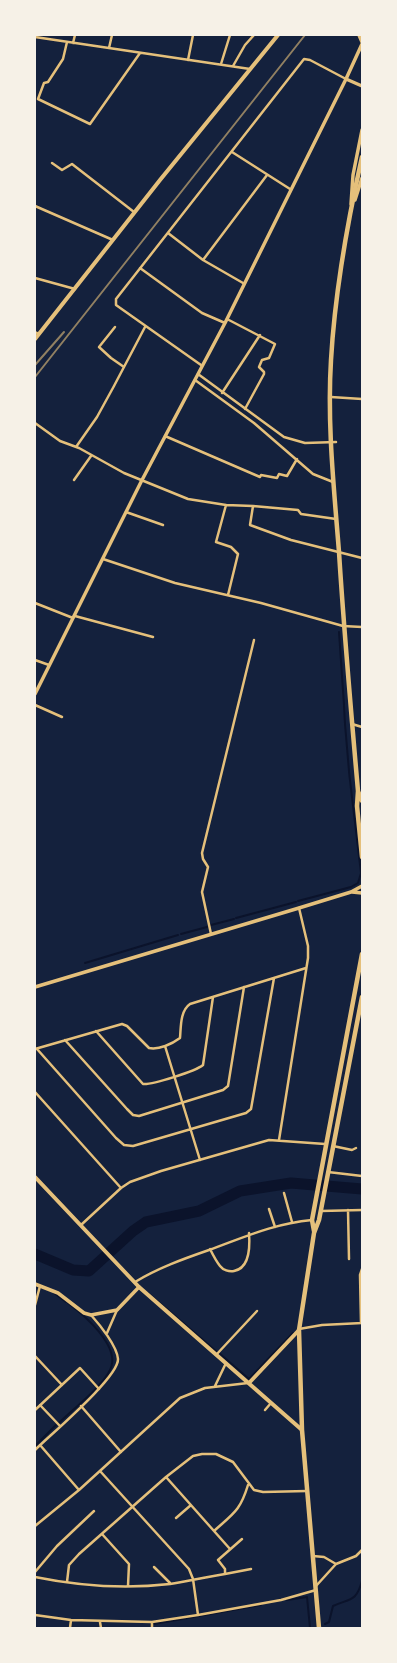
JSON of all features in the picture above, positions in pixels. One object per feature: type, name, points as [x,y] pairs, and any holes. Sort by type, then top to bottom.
[{"type":"highway","points":[[362,157],[350,209],[334,321],[330,397],[334,442],[333,482],[343,626],[358,791],[357,806],[362,857]]},
{"type":"highway","points":[[358,791],[362,801]]},
{"type":"highway","points":[[314,1233],[312,1220],[325,1144],[362,954]]},
{"type":"highway","points":[[318,1628],[316,1588],[302,1430],[299,1330],[314,1233],[321,1211],[332,1146],[362,997]]},
{"type":"main road","points":[[35,339],[37,333],[75,289],[134,212],[278,35]]},
{"type":"main road","points":[[35,1178],[139,1286],[302,1430]]},
{"type":"main road","points":[[249,1383],[299,1330]]},
{"type":"street","points":[[73,43],[75,35]]},
{"type":"street","points":[[109,48],[112,35]]},
{"type":"street","points":[[188,60],[192,35]]},
{"type":"street","points":[[221,64],[230,35]]},
{"type":"street","points":[[233,66],[245,45],[254,35]]},
{"type":"street","points":[[35,694],[142,480],[198,374],[201,365],[226,321],[243,283],[346,80],[362,43],[359,35]]},
{"type":"street","points":[[35,37],[251,69]]},
{"type":"street","points":[[67,42],[58,67],[48,82],[44,82],[38,99],[90,124],[140,53]]},
{"type":"street","points":[[201,365],[145,327],[116,305],[115,302],[304,59],[310,60],[346,80],[362,86]]},
{"type":"street","points":[[350,209],[353,175],[362,130]]},
{"type":"street","points":[[232,152],[290,189]]},
{"type":"street","points":[[52,163],[62,170],[72,164],[134,212]]},
{"type":"street","points":[[203,260],[267,175]]},
{"type":"street","points":[[350,209],[362,178]]},
{"type":"street","points":[[35,206],[113,240]]},
{"type":"street","points":[[168,233],[203,260],[243,283]]},
{"type":"street","points":[[140,268],[202,313],[260,335],[276,344],[269,358],[262,360],[259,367],[264,374],[245,409]]},
{"type":"street","points":[[35,278],[75,289]]},
{"type":"street","points":[[115,327],[99,347],[124,367]]},
{"type":"street","points":[[76,447],[97,417],[145,327]]},
{"type":"street","points":[[222,393],[260,335]]},
{"type":"street","points":[[198,374],[279,434],[291,440],[305,444],[334,442]]},
{"type":"street","points":[[194,380],[254,423],[313,474],[333,482]]},
{"type":"street","points":[[330,397],[362,399]]},
{"type":"street","points":[[35,423],[60,441],[76,447],[124,473],[188,499],[226,505],[298,510],[301,514],[336,519]]},
{"type":"street","points":[[165,436],[260,477],[261,475],[277,478],[279,474],[287,476],[297,459]]},
{"type":"street","points":[[74,480],[91,456]]},
{"type":"street","points":[[226,505],[216,542],[231,548],[238,554],[228,595]]},
{"type":"street","points":[[253,506],[250,525],[291,540],[362,558]]},
{"type":"street","points":[[126,512],[163,525]]},
{"type":"street","points":[[103,559],[175,583],[228,595],[343,626],[362,627]]},
{"type":"street","points":[[35,603],[74,617],[153,637]]},
{"type":"street","points":[[212,933],[202,892],[208,867],[203,859],[202,853],[254,640]]},
{"type":"street","points":[[35,660],[50,665]]},
{"type":"street","points":[[35,705],[62,717]]},
{"type":"street","points":[[352,724],[362,727]]},
{"type":"street","points":[[35,987],[351,892],[362,886]]},
{"type":"street","points":[[351,892],[362,893]]},
{"type":"street","points":[[279,1140],[306,968],[308,946],[299,908]]},
{"type":"street","points":[[274,978],[251,1109],[246,1113],[190,1128],[133,1146],[124,1145],[36,1049],[122,1024],[127,1026],[149,1048],[154,1049],[165,1046],[180,1038],[183,1014],[186,1007],[244,987],[306,968]]},
{"type":"street","points":[[65,1040],[133,1115],[139,1116],[223,1090],[228,1086],[244,987]]},
{"type":"street","points":[[96,1031],[143,1084],[174,1077],[198,1069],[203,1065],[214,997]]},
{"type":"street","points":[[165,1046],[200,1160]]},
{"type":"street","points":[[35,1092],[121,1188]]},
{"type":"street","points":[[81,1225],[121,1188],[130,1182],[161,1171],[253,1144],[279,1140],[325,1144]]},
{"type":"street","points":[[332,1146],[352,1150],[356,1148]]},
{"type":"street","points":[[328,1172],[362,1176]]},
{"type":"street","points":[[284,1194],[292,1222]]},
{"type":"street","points":[[269,1209],[275,1227]]},
{"type":"street","points":[[348,1210],[350,1259]]},
{"type":"street","points":[[321,1211],[362,1210]]},
{"type":"street","points":[[135,1282],[172,1263],[210,1250],[249,1234],[292,1222],[312,1220]]},
{"type":"street","points":[[210,1250],[224,1269],[229,1272],[235,1271],[245,1263],[250,1246],[249,1234]]},
{"type":"street","points":[[299,1330],[322,1325],[362,1323],[360,1274],[362,1269]]},
{"type":"street","points":[[35,1284],[41,1285],[58,1293],[84,1313],[91,1315],[117,1310]]},
{"type":"street","points":[[35,1305],[41,1285]]},
{"type":"street","points":[[107,1334],[117,1310],[139,1286]]},
{"type":"street","points":[[216,1355],[258,1310]]},
{"type":"street","points":[[35,1450],[99,1389],[109,1378],[118,1363],[116,1353],[107,1334],[91,1315]]},
{"type":"street","points":[[35,1356],[62,1385]]},
{"type":"street","points":[[215,1386],[226,1363]]},
{"type":"street","points":[[35,1410],[80,1368],[99,1389]]},
{"type":"street","points":[[35,1526],[79,1490],[180,1398],[205,1388],[249,1383]]},
{"type":"street","points":[[265,1410],[271,1403]]},
{"type":"street","points":[[40,1405],[60,1426]]},
{"type":"street","points":[[81,1406],[121,1452]]},
{"type":"street","points":[[40,1445],[79,1490]]},
{"type":"street","points":[[67,1582],[69,1565],[166,1477],[193,1456],[202,1454],[216,1454],[233,1462],[248,1485],[254,1490],[263,1492],[307,1491]]},
{"type":"street","points":[[100,1471],[186,1565],[193,1579],[198,1615]]},
{"type":"street","points":[[166,1477],[230,1549]]},
{"type":"street","points":[[214,1531],[238,1510],[242,1504],[248,1485]]},
{"type":"street","points":[[176,1518],[191,1505]]},
{"type":"street","points":[[35,1572],[57,1546],[94,1511]]},
{"type":"street","points":[[102,1534],[129,1564],[128,1586]]},
{"type":"street","points":[[225,1574],[225,1570],[218,1560],[242,1539]]},
{"type":"street","points":[[356,1556],[362,1550]]},
{"type":"street","points":[[313,1556],[324,1557],[336,1564]]},
{"type":"street","points":[[35,1615],[100,1622],[152,1622],[282,1600],[316,1588],[336,1564],[356,1556],[362,1556]]},
{"type":"street","points":[[154,1567],[170,1584]]},
{"type":"street","points":[[35,1577],[67,1582],[128,1586],[170,1584],[251,1569]]},
{"type":"street","points":[[70,1628],[71,1620]]},
{"type":"street","points":[[100,1622],[100,1628]]},
{"type":"street","points":[[152,1622],[152,1628]]},
{"type":"waterway","points":[[339,632],[344,705]]},
{"type":"waterway","points":[[344,706],[345,724]]},
{"type":"waterway","points":[[345,724],[349,771]]},
{"type":"waterway","points":[[298,901],[351,887],[358,883],[361,873],[349,772]]},
{"type":"waterway","points":[[236,918],[296,902]]},
{"type":"waterway","points":[[211,925],[234,919]]},
{"type":"waterway","points":[[181,934],[207,927]]},
{"type":"waterway","points":[[85,963],[178,935]]},
{"type":"waterway","points":[[35,1254],[73,1270],[89,1271],[133,1231],[146,1222],[199,1211],[240,1191],[291,1183],[362,1189]]},
{"type":"waterway","points":[[54,1293],[66,1302]]},
{"type":"waterway","points":[[148,1293],[217,1352]]},
{"type":"waterway","points":[[59,1423],[87,1398],[101,1383],[110,1370],[112,1361],[111,1352],[100,1332],[68,1303]]},
{"type":"waterway","points":[[219,1353],[249,1379],[293,1333]]},
{"type":"waterway","points":[[35,1446],[56,1425]]},
{"type":"waterway","points":[[325,1624],[329,1622],[333,1606],[355,1596],[362,1581]]},
{"type":"waterway","points":[[287,1600],[307,1597],[310,1628]]},
{"type":"waterway","points":[[154,1624],[261,1605]]},
{"type":"railway","points":[[35,377],[305,35]]},
{"type":"railway","points":[[35,365],[64,332]]}]
